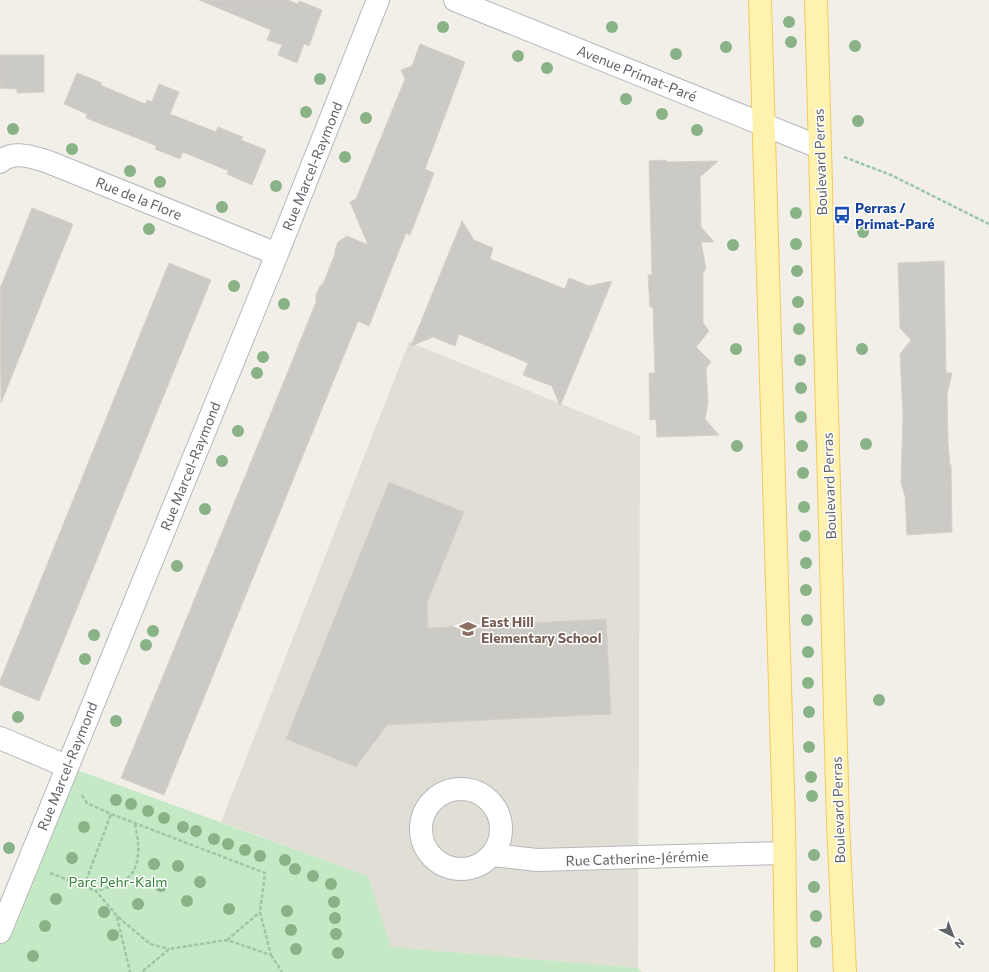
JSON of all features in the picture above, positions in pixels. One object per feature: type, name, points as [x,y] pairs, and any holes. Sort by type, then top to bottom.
[{"type":"main road","points":[[760,0],[786,972]]},
{"type":"main road","name":"Boulevard Perras","points":[[816,0],[838,824],[845,972]]},
{"type":"street","name":"Rue Marcel-Raymond","points":[[0,932],[66,766],[277,254],[378,0]]},
{"type":"street","name":"Avenue Primat-Paré","points":[[455,0],[819,147]]},
{"type":"street","name":"Rue de la Flore","points":[[0,162],[4,158],[21,154],[46,161],[277,254]]},
{"type":"street","points":[[0,738],[66,766]]},
{"type":"street","name":"Rue Catherine-Jérémie","points":[[492,854],[537,860],[784,853]]},
{"type":"path","points":[[819,147],[891,175],[989,224]]},
{"type":"path","points":[[66,766],[87,803],[134,824],[265,873],[260,912],[271,955],[282,972]]},
{"type":"path","points":[[84,886],[111,814]]},
{"type":"path","points":[[96,891],[123,882],[133,870],[139,855],[134,824]]},
{"type":"path","points":[[27,865],[96,891],[117,916],[150,944],[169,949],[227,940],[271,955]]},
{"type":"path","points":[[227,940],[260,912]]},
{"type":"path","points":[[117,916],[130,972]]},
{"type":"path","points":[[142,972],[169,949]]},
{"type":"shaded area","name":"East Hill Elementary School","points":[[409,342],[640,436],[638,968],[391,947],[368,876],[221,822]]},
{"type":"green space","name":"Parc Pehr-Kalm","points":[[66,766],[368,876],[391,947],[638,968],[642,972],[0,972],[0,932]]},
{"type":"building","points":[[199,0],[288,0],[298,4],[299,1],[322,10],[309,46],[304,44],[297,63],[278,55],[282,45],[267,40],[271,30]]},
{"type":"building","points":[[420,44],[465,62],[425,169],[434,173],[410,235],[406,233],[369,326],[358,321],[164,795],[121,778],[272,411],[316,302],[316,295],[320,286],[323,284],[335,254],[338,242],[347,236],[368,245],[350,202],[356,199],[405,79],[401,70],[412,66]]},
{"type":"building","points":[[0,55],[44,55],[44,92],[17,93],[17,89],[0,88]]},
{"type":"building","points":[[77,73],[102,83],[100,85],[145,104],[147,100],[152,102],[159,84],[179,92],[170,114],[216,132],[218,127],[243,137],[241,140],[266,150],[252,185],[227,174],[229,171],[183,152],[180,159],[155,149],[157,146],[86,118],[87,114],[64,104]]},
{"type":"building","points":[[666,160],[667,162],[718,161],[700,177],[701,227],[714,242],[701,242],[706,269],[703,273],[703,323],[709,331],[696,347],[711,362],[706,368],[708,403],[705,419],[719,435],[657,437],[656,419],[650,420],[649,373],[655,373],[653,307],[650,307],[648,275],[652,275],[649,161]]},
{"type":"building","points":[[32,208],[73,224],[1,403],[0,289]]},
{"type":"building","points":[[462,221],[474,240],[493,248],[490,259],[565,289],[569,278],[589,286],[612,281],[560,406],[552,386],[523,375],[528,363],[459,334],[455,346],[433,337],[411,346]]},
{"type":"building","points":[[944,261],[946,373],[952,373],[947,394],[948,444],[951,465],[952,532],[907,535],[905,496],[901,483],[903,416],[900,354],[911,340],[900,328],[898,263]]},
{"type":"building","points":[[169,263],[211,280],[39,701],[0,685],[0,681]]},
{"type":"building","points":[[389,482],[464,512],[427,603],[428,628],[606,619],[611,714],[387,725],[356,767],[286,739]]},
{"type":"place","name":"Perras / Primat-Paré","points":[[842,215]]},
{"type":"place","name":"East Hill Elementary School","points":[[468,629]]}]
